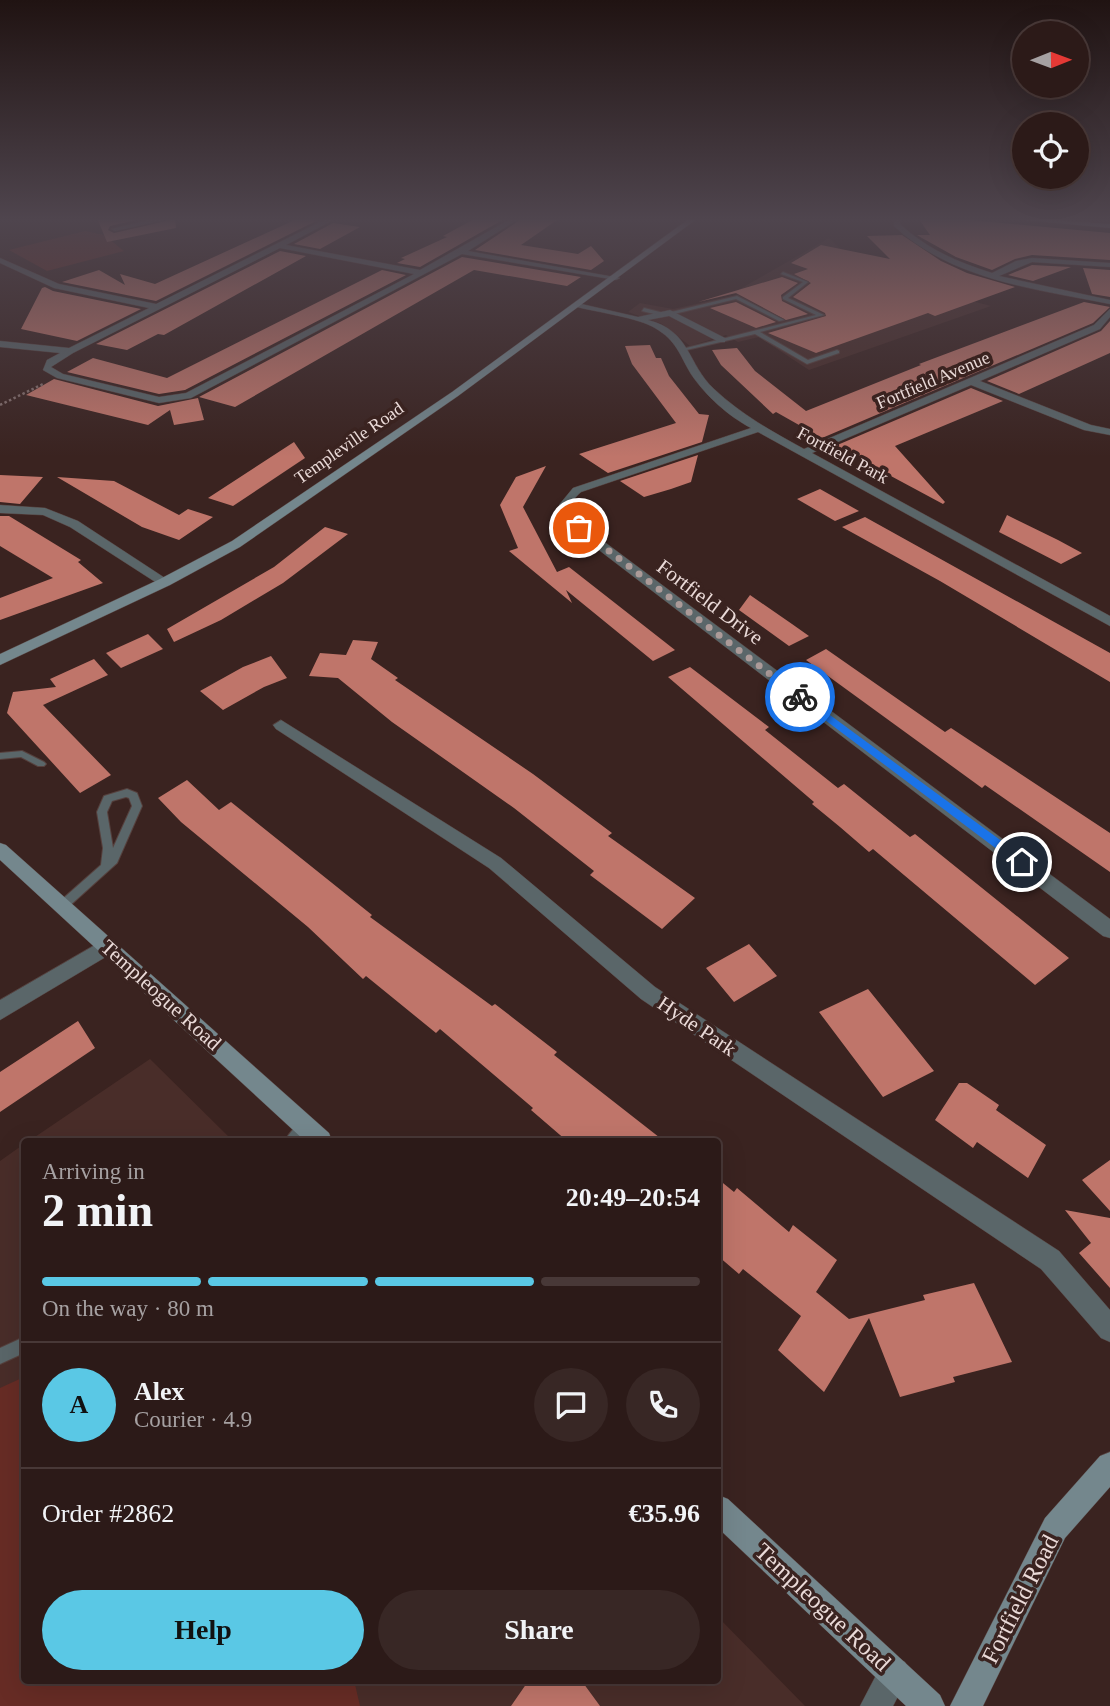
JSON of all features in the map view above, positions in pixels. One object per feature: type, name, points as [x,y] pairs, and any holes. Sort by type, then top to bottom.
[{"type":"main road","name":"Templeville Road","points":[[0,660],[165,582],[236,544],[589,298]]},
{"type":"main road","name":"Templeogue Road","points":[[0,850],[107,946],[298,1134]]},
{"type":"main road","name":"Fortfield Road","points":[[966,1706],[1055,1528],[1110,1466]]},
{"type":"main road","name":"Templeogue Road","points":[[721,1512],[929,1706]]},
{"type":"street","points":[[112,298],[156,307]]},
{"type":"street","points":[[175,298],[50,362],[46,368],[60,376],[147,397],[176,400],[374,298]]},
{"type":"street","points":[[1091,298],[1110,302]]},
{"type":"street","name":"Fortfield Park","points":[[580,304],[643,314],[683,347],[695,372],[727,408],[758,429],[1110,622]]},
{"type":"street","name":"Fortfield Avenue","points":[[802,454],[1097,327],[1110,312]]},
{"type":"street","points":[[643,314],[670,313],[718,338]]},
{"type":"street","points":[[683,347],[718,338]]},
{"type":"street","points":[[0,344],[70,352]]},
{"type":"street","points":[[971,381],[1088,428],[1110,432]]},
{"type":"street","points":[[720,441],[730,432],[731,422],[727,408]]},
{"type":"street","name":"Fortfield Drive","points":[[758,429],[578,490],[566,499],[563,507],[565,518],[1086,909],[1110,930]]},
{"type":"street","points":[[0,509],[45,512],[74,524],[165,582]]},
{"type":"street","name":"Hyde Park","points":[[281,725],[495,863],[648,993],[1050,1260],[1110,1329]]},
{"type":"street","points":[[0,1011],[107,946]]},
{"type":"street","points":[[876,1706],[894,1673]]},
{"type":"lane","points":[[670,313],[734,298]]},
{"type":"lane","points":[[738,298],[781,320]]},
{"type":"lane","points":[[718,338],[757,333],[821,316],[786,298]]},
{"type":"lane","points":[[757,333],[807,362],[836,352]]},
{"type":"lane","points":[[0,757],[22,754],[41,764]]},
{"type":"lane","points":[[62,906],[106,867],[119,847],[137,806],[134,796],[127,793],[108,799],[102,812],[108,848],[106,867]]},
{"type":"lane","points":[[0,1356],[21,1346]]},
{"type":"path","points":[[0,405],[53,379]]},
{"type":"shaded area","points":[[725,298],[958,298],[991,306],[809,370],[759,337],[738,342],[726,335],[690,346],[662,324],[628,312],[640,303],[673,309]]},
{"type":"shaded area","points":[[150,1059],[230,1138],[33,1138]]},
{"type":"shaded area","points":[[21,1146],[21,1684],[721,1684],[721,1620],[805,1706],[0,1706],[0,1161]]},
{"type":"shaded area","points":[[21,1378],[21,1684],[355,1684],[360,1706],[0,1706],[0,1388]]},
{"type":"building","points":[[37,298],[85,298],[141,309],[77,341],[21,329]]},
{"type":"building","points":[[139,298],[163,298],[156,301]]},
{"type":"building","points":[[188,298],[231,298],[164,335],[158,334],[127,350],[96,344]]},
{"type":"building","points":[[327,298],[363,298],[185,390],[159,394],[67,372],[93,358],[167,378]]},
{"type":"building","points":[[386,298],[426,298],[235,407],[199,397]]},
{"type":"building","points":[[745,298],[781,298],[782,301],[808,314],[786,320]]},
{"type":"building","points":[[794,298],[986,298],[935,316],[928,313],[816,353],[768,333],[826,316]]},
{"type":"building","points":[[736,302],[776,322],[756,328],[710,308]]},
{"type":"building","points":[[1084,302],[1110,307],[1093,323],[822,438],[776,412],[773,414],[721,365],[712,350],[737,348],[755,371],[806,411],[921,365],[919,364]]},
{"type":"building","points":[[1110,321],[1110,353],[1019,394],[987,381],[1101,331]]},
{"type":"building","points":[[650,345],[656,358],[661,358],[669,376],[699,414],[709,415],[702,442],[608,473],[579,454],[676,423],[632,364],[625,346]]},
{"type":"building","points":[[54,379],[158,406],[198,398],[204,420],[174,425],[170,410],[148,425],[26,395]]},
{"type":"building","points":[[971,388],[1003,401],[895,446],[945,502],[943,504],[835,446]]},
{"type":"building","points":[[294,442],[305,458],[233,506],[208,498]]},
{"type":"building","points":[[698,455],[691,482],[671,489],[644,497],[620,481]]},
{"type":"building","points":[[546,466],[523,507],[557,572],[569,567],[675,650],[653,661],[566,590],[572,603],[509,551],[518,548],[500,505],[516,477]]},
{"type":"building","points":[[0,475],[43,477],[20,504],[0,502]]},
{"type":"building","points":[[57,477],[114,481],[179,515],[188,509],[213,517],[179,540],[142,527]]},
{"type":"building","points":[[820,489],[859,511],[835,521],[797,499]]},
{"type":"building","points":[[1007,515],[1082,553],[1061,564],[999,532]]},
{"type":"building","points":[[0,516],[9,516],[81,560],[78,562],[103,583],[0,620],[0,598],[53,578],[0,546]]},
{"type":"building","points":[[865,517],[1110,653],[1110,682],[940,581],[842,527]]},
{"type":"building","points":[[325,527],[348,534],[283,583],[221,620],[174,642],[167,629],[274,567]]},
{"type":"building","points":[[750,595],[809,636],[789,646],[739,610]]},
{"type":"building","points":[[148,634],[163,649],[121,668],[106,653]]},
{"type":"building","points":[[353,640],[378,642],[371,659],[398,678],[395,680],[533,774],[612,833],[608,836],[695,898],[662,929],[590,875],[594,871],[514,808],[392,722],[338,678],[309,676],[320,653],[346,655]]},
{"type":"building","points":[[826,649],[945,732],[951,728],[1110,833],[1110,872],[985,785],[982,788],[806,660]]},
{"type":"building","points":[[271,656],[287,678],[264,687],[223,710],[200,691],[243,667]]},
{"type":"building","points":[[94,659],[108,675],[43,705],[111,775],[80,793],[7,713],[13,692],[56,687],[50,679]]},
{"type":"building","points":[[690,667],[769,727],[765,730],[838,788],[844,784],[910,837],[915,834],[1069,958],[1035,985],[873,849],[869,852],[668,677]]},
{"type":"building","points":[[187,780],[219,810],[231,802],[372,915],[370,917],[492,1006],[495,1004],[557,1052],[554,1055],[660,1138],[564,1138],[531,1110],[533,1108],[440,1029],[436,1033],[366,976],[363,979],[308,927],[181,822],[158,798]]},
{"type":"building","points":[[749,944],[777,976],[734,1002],[706,968]]},
{"type":"building","points":[[868,989],[934,1071],[883,1097],[819,1012]]},
{"type":"building","points":[[78,1021],[95,1048],[0,1112],[0,1072]]},
{"type":"building","points":[[959,1083],[967,1083],[999,1105],[996,1110],[1046,1145],[1028,1178],[977,1142],[973,1148],[935,1120]]},
{"type":"building","points":[[1110,1160],[1110,1211],[1082,1180]]},
{"type":"building","points":[[721,1181],[734,1192],[737,1188],[789,1232],[793,1225],[837,1260],[816,1292],[849,1319],[925,1300],[923,1295],[974,1283],[1012,1362],[953,1377],[955,1382],[900,1397],[869,1318],[824,1392],[778,1350],[801,1316],[743,1269],[739,1274],[721,1259]]},
{"type":"building","points":[[1065,1210],[1110,1218],[1110,1288],[1079,1253],[1091,1243]]},
{"type":"building","points":[[526,1684],[584,1684],[600,1706],[511,1706]]},
{"type":"way so far","points":[[579,528],[800,697]]},
{"type":"route","points":[[800,697],[1022,862]]}]
